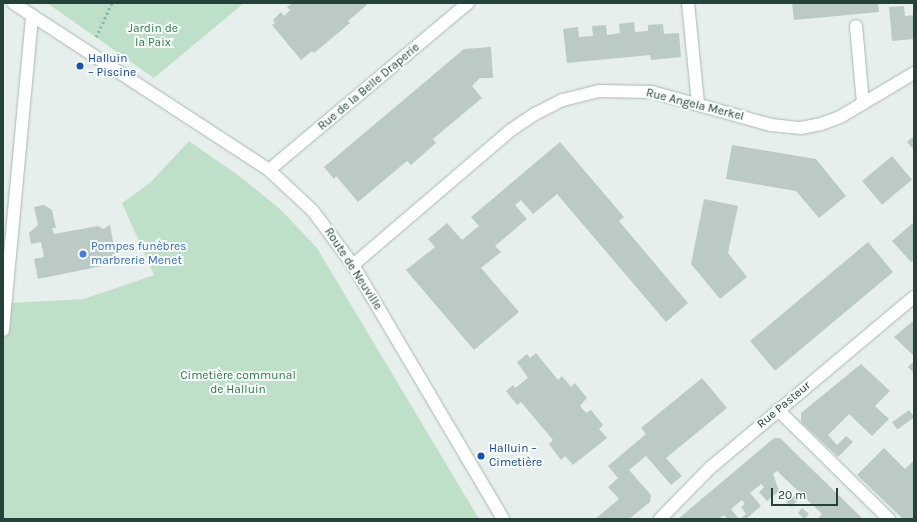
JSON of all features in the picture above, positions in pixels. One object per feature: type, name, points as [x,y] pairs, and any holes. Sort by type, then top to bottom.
[{"type":"street","name":"Route de Neuville","points":[[13,3],[269,170],[313,211],[353,265],[503,519]]},
{"type":"street","name":"Rue de la Belle Draperie","points":[[269,170],[468,3]]},
{"type":"street","points":[[688,3],[698,104]]},
{"type":"street","points":[[3,330],[32,15]]},
{"type":"street","points":[[856,26],[863,103]]},
{"type":"street","name":"Rue Angela Merkel","points":[[353,265],[511,130],[549,107],[588,92],[612,90],[652,92],[791,128],[821,124],[863,103],[914,74]]},
{"type":"street","name":"Rue Pasteur","points":[[660,519],[710,468],[914,297]]},
{"type":"street","points":[[778,410],[889,519]]},
{"type":"path","points":[[88,52],[112,3]]},
{"type":"green space","name":"Jardin de la Paix","points":[[47,3],[244,3],[154,78]]},
{"type":"green space","name":"Cimetière communal de Halluin","points":[[189,141],[242,178],[281,210],[317,248],[479,519],[3,519],[3,293],[10,303],[84,299],[154,275],[122,203],[150,183]]},
{"type":"building","points":[[292,3],[369,3],[348,21],[350,23],[314,53],[312,51],[301,60],[272,25],[275,23],[273,20],[281,12],[284,16],[290,10],[287,7]]},
{"type":"building","points":[[792,3],[878,3],[879,12],[794,20]]},
{"type":"building","points":[[904,6],[905,16],[914,15],[914,39],[892,41],[889,7]]},
{"type":"building","points":[[634,22],[635,32],[648,31],[648,25],[663,24],[664,34],[679,33],[681,57],[651,60],[650,55],[567,63],[563,29],[578,27],[579,37],[593,36],[592,26],[606,25],[607,35],[620,33],[619,24]]},
{"type":"building","points":[[491,47],[493,78],[480,78],[472,86],[482,98],[433,139],[436,143],[411,165],[407,161],[358,202],[336,176],[334,179],[324,167],[464,49]]},
{"type":"building","points":[[914,136],[914,150],[907,142]]},
{"type":"building","points":[[560,142],[624,217],[619,221],[688,303],[666,322],[557,194],[533,214],[521,200],[515,205],[527,219],[495,246],[501,252],[481,268],[519,312],[474,350],[406,270],[435,247],[428,239],[447,223],[462,240],[479,226],[471,217]]},
{"type":"building","points":[[732,145],[816,159],[846,196],[819,218],[796,191],[726,179]]},
{"type":"building","points":[[892,156],[912,180],[882,205],[862,181]]},
{"type":"building","points":[[704,199],[738,206],[728,253],[747,277],[720,299],[691,264]]},
{"type":"building","points":[[44,205],[52,210],[56,228],[52,228],[54,234],[98,226],[103,229],[110,225],[117,263],[38,279],[34,259],[44,257],[41,242],[31,244],[29,233],[38,225],[34,207]]},
{"type":"building","points":[[914,222],[914,260],[911,262],[892,241]]},
{"type":"building","points":[[868,242],[893,272],[775,371],[750,341]]},
{"type":"building","points":[[914,320],[914,356],[894,337]]},
{"type":"building","points":[[536,353],[558,380],[562,376],[571,387],[575,383],[587,398],[580,406],[586,413],[591,410],[603,425],[599,429],[607,438],[573,465],[565,456],[561,460],[549,444],[553,440],[521,402],[517,405],[506,391],[513,385],[515,388],[528,378],[517,362],[527,354],[530,358]]},
{"type":"building","points":[[914,361],[914,373],[908,367]]},
{"type":"building","points":[[861,364],[890,391],[875,406],[889,419],[872,436],[849,414],[828,435],[837,445],[846,436],[853,442],[838,457],[801,422],[801,413]]},
{"type":"building","points":[[702,378],[727,408],[666,458],[682,476],[671,485],[646,456],[629,470],[651,495],[650,502],[629,519],[595,519],[619,499],[608,487],[618,478],[608,466],[646,434],[641,428]]},
{"type":"building","points":[[909,410],[914,417],[897,430],[892,422]]},
{"type":"building","points":[[774,438],[780,438],[863,519],[817,519],[822,514],[777,471],[773,474],[779,491],[767,501],[759,492],[764,487],[761,484],[750,493],[761,506],[746,519],[740,519],[746,514],[741,507],[745,504],[742,500],[731,509],[739,519],[727,519],[724,515],[719,519],[678,519]]},
{"type":"building","points":[[884,448],[905,469],[914,460],[914,519],[903,519],[857,475]]},
{"type":"building","points":[[781,492],[786,496],[783,499],[779,495]]},
{"type":"building","points":[[797,494],[800,498],[791,507],[786,502]]},
{"type":"building","points":[[802,508],[809,514],[804,519],[798,513]]},
{"type":"place","name":"Halluin – Piscine","points":[[80,66]]},
{"type":"place","name":"Pompes funèbres marbrerie Menet","points":[[83,254]]},
{"type":"place","name":"Halluin – Cimetière","points":[[481,456]]}]
